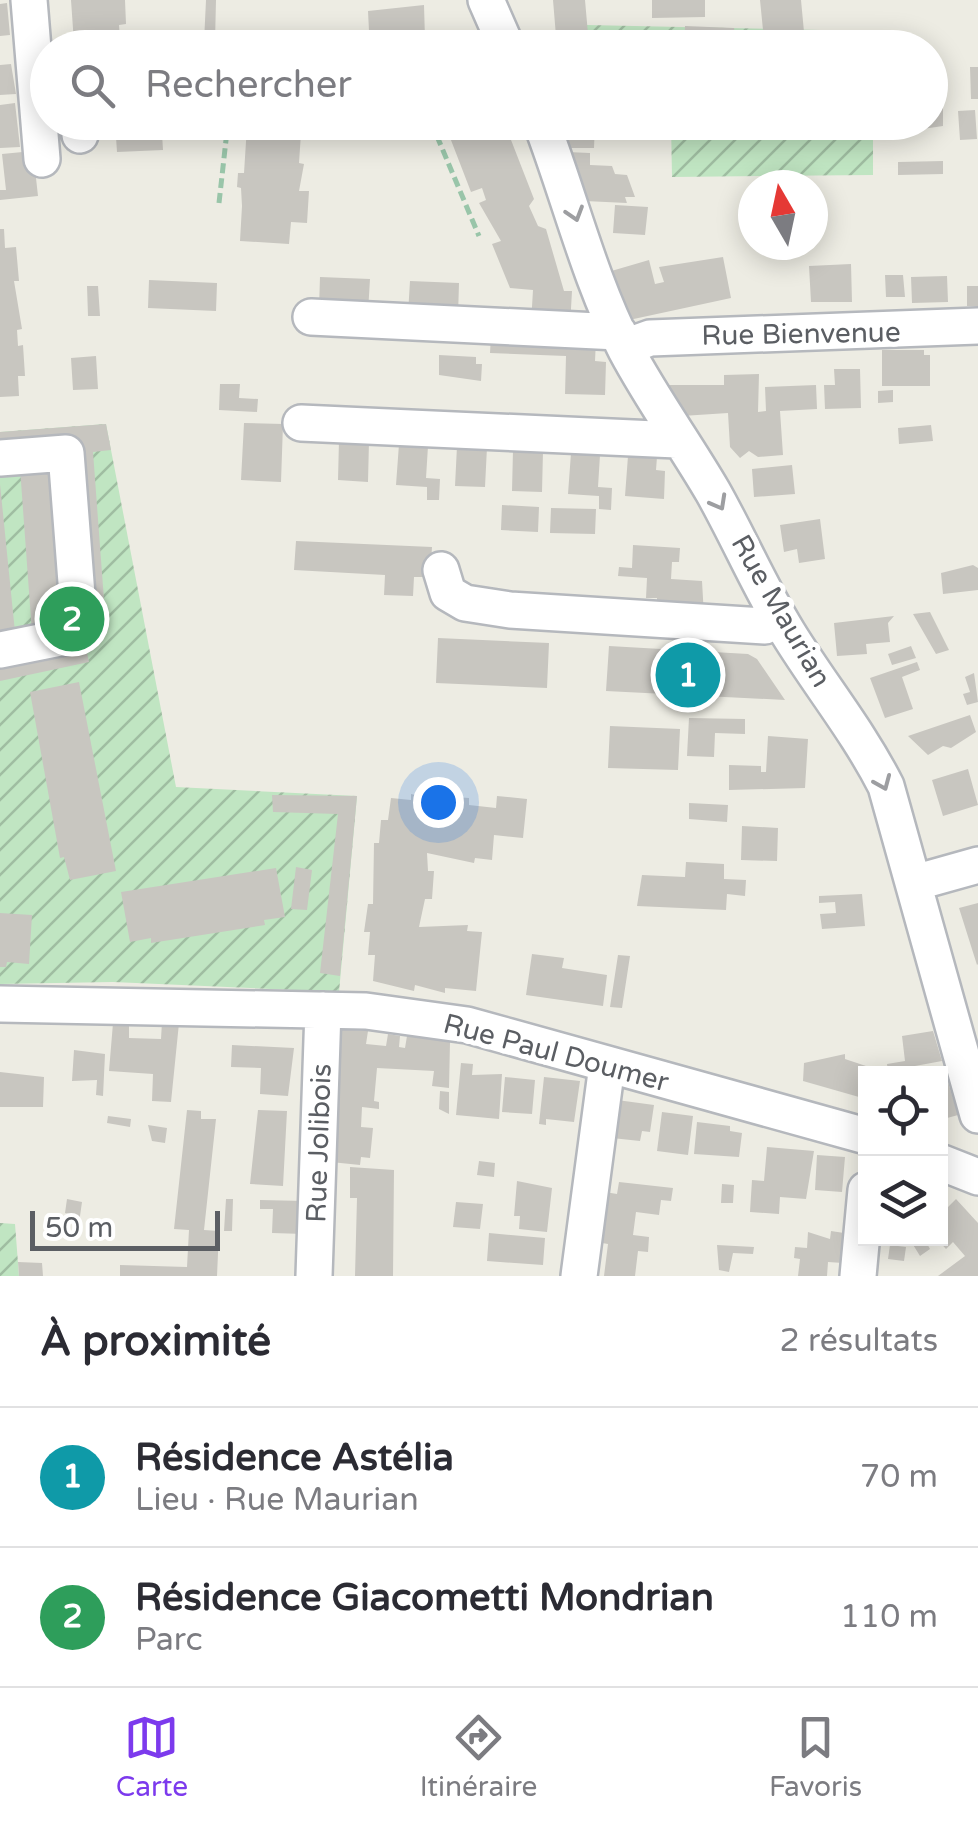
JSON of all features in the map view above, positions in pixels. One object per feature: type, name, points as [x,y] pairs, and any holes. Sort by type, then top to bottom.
[{"type":"street","points":[[30,0],[34,30]]},
{"type":"street","points":[[486,0],[499,30]]},
{"type":"street","points":[[41,140],[42,159]]},
{"type":"street","name":"Rue Maurian","points":[[548,140],[571,200],[595,282],[621,339],[676,440],[710,487],[787,631],[861,738],[886,786],[978,1115]]},
{"type":"street","name":"Rue Bienvenue","points":[[310,317],[621,339],[978,326]]},
{"type":"street","points":[[302,423],[676,440]]},
{"type":"street","points":[[0,458],[66,453],[80,634],[0,650]]},
{"type":"street","points":[[440,570],[448,593],[465,603],[510,610],[766,626],[787,631]]},
{"type":"street","points":[[674,648],[678,640],[689,638],[787,631]]},
{"type":"street","points":[[914,883],[978,865]]},
{"type":"street","name":"Rue Paul Doumer","points":[[0,1004],[323,1010],[467,1025],[858,1134]]},
{"type":"street","name":"Rue Jolibois","points":[[314,1276],[323,1010]]},
{"type":"street","points":[[579,1276],[607,1065]]},
{"type":"street","points":[[858,1276],[861,1246]]},
{"type":"path","points":[[219,203],[226,140]]},
{"type":"path","points":[[439,140],[479,236]]},
{"type":"green space","points":[[587,25],[820,30],[587,30]]},
{"type":"green space","points":[[671,140],[873,140],[873,175],[828,175],[828,170],[738,170],[738,176],[672,177]]},
{"type":"green space","points":[[106,424],[176,787],[357,796],[339,992],[113,982],[0,984],[0,432]]},
{"type":"green space","points":[[0,1223],[15,1224],[19,1276],[0,1276]]},
{"type":"building","points":[[71,0],[125,0],[126,24],[119,25],[119,30],[73,30]]},
{"type":"building","points":[[206,0],[216,0],[215,30],[205,30]]},
{"type":"building","points":[[553,0],[585,0],[588,30],[556,30]]},
{"type":"building","points":[[652,0],[705,0],[705,17],[652,18]]},
{"type":"building","points":[[760,0],[801,0],[804,30],[763,30]]},
{"type":"building","points":[[7,3],[10,35],[0,36],[0,4]]},
{"type":"building","points":[[424,5],[425,30],[369,30],[368,11]]},
{"type":"building","points":[[685,26],[734,30],[685,30]]},
{"type":"building","points":[[11,64],[16,94],[0,95],[0,65]]},
{"type":"building","points":[[970,67],[978,67],[978,99],[971,99]]},
{"type":"building","points":[[15,103],[20,147],[0,148],[0,105]]},
{"type":"building","points":[[975,110],[977,139],[960,140],[958,111]]},
{"type":"building","points":[[116,140],[162,140],[163,150],[117,152]]},
{"type":"building","points":[[246,140],[301,140],[299,163],[304,164],[299,191],[309,191],[307,223],[291,222],[289,244],[240,241],[241,188],[237,187],[238,173],[244,173]]},
{"type":"building","points":[[451,140],[511,140],[534,199],[529,206],[538,226],[546,229],[564,291],[572,291],[570,326],[531,323],[533,290],[510,288],[492,244],[501,241],[479,203],[486,200],[482,188],[471,192]]},
{"type":"building","points":[[563,140],[594,140],[594,148],[566,148]]},
{"type":"building","points":[[33,151],[38,196],[0,200],[0,190],[6,190],[2,154]]},
{"type":"building","points":[[567,152],[590,153],[590,165],[612,166],[615,174],[627,175],[635,197],[625,197],[627,203],[585,201]]},
{"type":"building","points":[[943,161],[943,174],[898,175],[898,162]]},
{"type":"building","points":[[615,205],[648,207],[645,235],[613,233]]},
{"type":"building","points":[[0,229],[4,229],[5,248],[16,247],[19,281],[14,281],[22,329],[17,330],[18,346],[23,345],[25,376],[18,376],[19,396],[0,397]]},
{"type":"building","points":[[723,257],[731,298],[629,320],[608,272],[649,260],[655,284],[664,282],[659,267]]},
{"type":"building","points":[[851,264],[852,302],[811,302],[809,266]]},
{"type":"building","points":[[885,275],[903,275],[905,297],[886,297]]},
{"type":"building","points":[[947,276],[948,302],[912,303],[911,277]]},
{"type":"building","points":[[320,277],[370,279],[368,312],[319,309]]},
{"type":"building","points":[[149,280],[217,283],[216,311],[148,308]]},
{"type":"building","points":[[410,281],[459,283],[458,316],[408,314]]},
{"type":"building","points":[[87,286],[98,286],[100,316],[88,316]]},
{"type":"building","points":[[967,286],[978,286],[978,306],[967,306]]},
{"type":"building","points":[[491,335],[596,340],[595,361],[606,362],[605,395],[565,394],[566,356],[490,353]]},
{"type":"building","points":[[882,350],[924,350],[924,355],[930,355],[930,386],[882,386]]},
{"type":"building","points":[[439,355],[476,357],[476,364],[482,364],[481,381],[439,375]]},
{"type":"building","points":[[96,356],[98,389],[73,390],[71,358]]},
{"type":"building","points":[[834,369],[860,369],[861,408],[825,409],[824,385],[835,385]]},
{"type":"building","points":[[759,374],[758,412],[766,411],[765,387],[816,385],[817,409],[780,411],[783,455],[758,457],[749,451],[740,458],[730,447],[728,413],[682,416],[664,385],[724,385],[724,375]]},
{"type":"building","points":[[220,384],[240,384],[239,398],[258,399],[257,412],[219,410]]},
{"type":"building","points":[[893,390],[893,402],[878,403],[878,391]]},
{"type":"building","points":[[244,423],[283,424],[281,482],[241,480]]},
{"type":"building","points":[[106,424],[111,450],[93,452],[106,627],[90,628],[76,443],[0,449],[0,432]]},
{"type":"building","points":[[931,425],[933,441],[899,444],[898,428]]},
{"type":"building","points":[[339,440],[369,441],[368,482],[338,480]]},
{"type":"building","points":[[399,444],[428,446],[426,478],[440,479],[439,500],[427,500],[427,487],[396,485]]},
{"type":"building","points":[[457,446],[487,447],[485,487],[455,486]]},
{"type":"building","points":[[513,450],[543,451],[542,492],[512,491]]},
{"type":"building","points":[[571,453],[600,455],[598,487],[612,488],[611,510],[599,509],[599,496],[568,494]]},
{"type":"building","points":[[628,456],[657,457],[656,470],[665,471],[664,499],[625,496]]},
{"type":"building","points":[[57,465],[69,629],[32,633],[20,468]]},
{"type":"building","points":[[792,465],[795,494],[754,497],[752,469]]},
{"type":"building","points":[[0,484],[16,642],[0,644]]},
{"type":"building","points":[[502,505],[539,507],[538,532],[501,530]]},
{"type":"building","points":[[551,508],[596,509],[595,534],[550,533]]},
{"type":"building","points":[[820,519],[825,559],[799,563],[797,549],[784,552],[780,525]]},
{"type":"building","points":[[296,541],[432,547],[430,577],[414,577],[413,596],[384,595],[385,575],[294,570]]},
{"type":"building","points":[[633,545],[680,548],[679,562],[672,562],[671,579],[702,581],[704,616],[657,614],[657,598],[646,598],[647,578],[618,576],[619,567],[632,568]]},
{"type":"building","points":[[973,565],[978,568],[978,590],[943,594],[941,573]]},
{"type":"building","points":[[930,612],[949,650],[936,654],[913,614]]},
{"type":"building","points":[[894,616],[888,623],[890,642],[866,644],[867,654],[837,656],[834,623]]},
{"type":"building","points":[[438,638],[549,643],[547,688],[436,683]]},
{"type":"building","points":[[85,643],[89,662],[0,681],[0,660]]},
{"type":"building","points":[[609,646],[748,654],[757,659],[785,700],[606,691]]},
{"type":"building","points":[[911,646],[916,658],[892,665],[888,654]]},
{"type":"building","points":[[917,662],[920,670],[902,677],[913,709],[885,718],[870,678]]},
{"type":"building","points":[[974,673],[978,702],[967,705],[963,694],[970,692],[965,677]]},
{"type":"building","points":[[79,682],[116,871],[70,880],[64,857],[60,858],[30,692]]},
{"type":"building","points":[[970,715],[976,732],[951,748],[943,746],[928,755],[908,736]]},
{"type":"building","points":[[689,718],[745,719],[745,734],[715,733],[714,757],[687,756]]},
{"type":"building","points":[[610,726],[680,729],[678,770],[608,768]]},
{"type":"building","points":[[768,736],[808,739],[805,788],[729,790],[729,765],[761,766],[761,772],[766,772]]},
{"type":"building","points":[[968,769],[978,805],[943,816],[932,780]]},
{"type":"building","points":[[411,794],[455,804],[455,797],[469,798],[469,805],[496,808],[497,796],[527,799],[523,838],[494,835],[492,860],[475,858],[474,863],[427,853],[428,871],[434,871],[432,899],[425,899],[419,927],[468,925],[467,931],[482,932],[476,991],[445,988],[445,993],[415,985],[414,991],[373,981],[375,955],[368,955],[370,932],[364,932],[368,904],[373,904],[374,843],[379,843],[381,820],[388,820],[391,798],[411,800]]},
{"type":"building","points":[[272,795],[357,796],[340,976],[320,973],[338,814],[273,812]]},
{"type":"building","points":[[689,803],[728,805],[727,822],[689,819]]},
{"type":"building","points":[[742,826],[778,828],[777,861],[741,860]]},
{"type":"building","points":[[686,862],[724,864],[724,879],[746,880],[745,896],[727,894],[726,910],[637,906],[642,875],[685,877]]},
{"type":"building","points":[[296,867],[312,870],[307,910],[291,909]]},
{"type":"building","points":[[276,868],[285,917],[264,920],[265,925],[151,943],[151,938],[130,942],[121,892]]},
{"type":"building","points":[[862,894],[865,926],[822,929],[820,914],[836,913],[835,902],[819,903],[819,896]]},
{"type":"building","points":[[978,903],[978,964],[977,965],[959,908]]},
{"type":"building","points":[[0,913],[32,915],[29,964],[7,962],[6,967],[0,967]]},
{"type":"building","points":[[532,954],[564,958],[562,968],[607,975],[603,1006],[526,995]]},
{"type":"building","points":[[618,955],[630,956],[622,1008],[610,1007]]},
{"type":"building","points":[[162,1022],[179,1023],[171,1102],[152,1101],[153,1074],[109,1071],[113,1023],[129,1023],[129,1038],[161,1039]]},
{"type":"building","points":[[339,1029],[368,1031],[366,1044],[386,1046],[388,1034],[400,1036],[399,1047],[405,1048],[407,1036],[450,1042],[449,1088],[432,1086],[434,1071],[377,1068],[374,1101],[379,1102],[379,1109],[362,1107],[361,1127],[373,1128],[370,1158],[361,1157],[360,1165],[331,1162]]},
{"type":"building","points":[[933,1031],[942,1061],[887,1066],[905,1061],[902,1036]]},
{"type":"building","points":[[232,1045],[294,1048],[288,1096],[260,1094],[261,1068],[231,1067]]},
{"type":"building","points":[[74,1050],[105,1054],[103,1096],[96,1095],[97,1080],[72,1081]]},
{"type":"building","points":[[845,1054],[845,1059],[866,1066],[858,1066],[858,1097],[803,1081],[804,1063]]},
{"type":"building","points":[[461,1063],[473,1064],[472,1075],[502,1074],[499,1119],[456,1115]]},
{"type":"building","points":[[0,1072],[44,1077],[43,1107],[0,1107]]},
{"type":"building","points":[[505,1077],[535,1080],[532,1114],[502,1112]]},
{"type":"building","points":[[544,1077],[580,1081],[574,1122],[546,1119],[546,1125],[539,1124]]},
{"type":"building","points":[[948,1082],[958,1115],[948,1118]]},
{"type":"building","points":[[440,1091],[449,1092],[449,1114],[439,1109]]},
{"type":"building","points":[[617,1100],[654,1105],[650,1132],[642,1131],[640,1141],[612,1138]]},
{"type":"building","points":[[187,1110],[201,1111],[201,1119],[216,1119],[204,1230],[219,1231],[217,1276],[120,1276],[120,1265],[187,1267],[189,1230],[174,1229]]},
{"type":"building","points":[[258,1110],[287,1111],[283,1186],[250,1184]]},
{"type":"building","points":[[662,1112],[693,1116],[688,1155],[657,1151]]},
{"type":"building","points":[[108,1116],[131,1119],[130,1127],[107,1123]]},
{"type":"building","points":[[697,1122],[730,1126],[730,1131],[742,1133],[739,1157],[694,1154]]},
{"type":"building","points":[[148,1125],[167,1128],[165,1143],[152,1141]]},
{"type":"building","points":[[767,1147],[814,1151],[806,1199],[780,1197],[779,1214],[750,1212],[752,1180],[764,1181]]},
{"type":"building","points":[[817,1155],[845,1157],[842,1192],[815,1190]]},
{"type":"building","points":[[479,1161],[495,1163],[494,1177],[477,1175]]},
{"type":"building","points":[[350,1167],[394,1170],[393,1276],[355,1276],[357,1198],[350,1198]]},
{"type":"building","points":[[517,1181],[552,1188],[547,1232],[519,1229],[520,1216],[514,1216]]},
{"type":"building","points":[[619,1182],[673,1188],[671,1201],[661,1200],[659,1215],[636,1212],[633,1235],[649,1237],[648,1252],[638,1251],[635,1276],[604,1276],[608,1244],[602,1243],[604,1231],[600,1230],[605,1192],[617,1194]]},
{"type":"building","points":[[722,1184],[734,1185],[733,1203],[721,1203]]},
{"type":"building","points":[[67,1199],[82,1202],[79,1223],[72,1222],[73,1215],[65,1213]]},
{"type":"building","points":[[226,1199],[233,1199],[232,1231],[224,1231]]},
{"type":"building","points":[[956,1199],[978,1223],[978,1276],[938,1276],[965,1256],[953,1242],[946,1249],[943,1246],[948,1246],[948,1207]]},
{"type":"building","points":[[260,1200],[305,1201],[304,1234],[272,1233],[273,1209],[260,1209]]},
{"type":"building","points":[[456,1202],[483,1204],[480,1229],[453,1227]]},
{"type":"building","points":[[831,1231],[844,1233],[843,1263],[828,1262],[827,1276],[798,1276],[800,1259],[794,1258],[795,1247],[807,1248],[808,1232],[830,1239]]},
{"type":"building","points":[[489,1233],[545,1238],[543,1265],[487,1261]]},
{"type":"building","points":[[717,1245],[754,1247],[753,1254],[733,1253],[729,1272],[719,1270]]},
{"type":"building","points":[[890,1246],[906,1247],[904,1261],[888,1259]]},
{"type":"building","points":[[914,1246],[928,1246],[930,1249],[920,1256]]},
{"type":"building","points":[[18,1262],[42,1263],[43,1276],[19,1276]]},
{"type":"place","name":"Résidence Giacometti Mondrian","points":[[72,619]]},
{"type":"place","name":"Résidence Astélia","points":[[688,675]]}]
